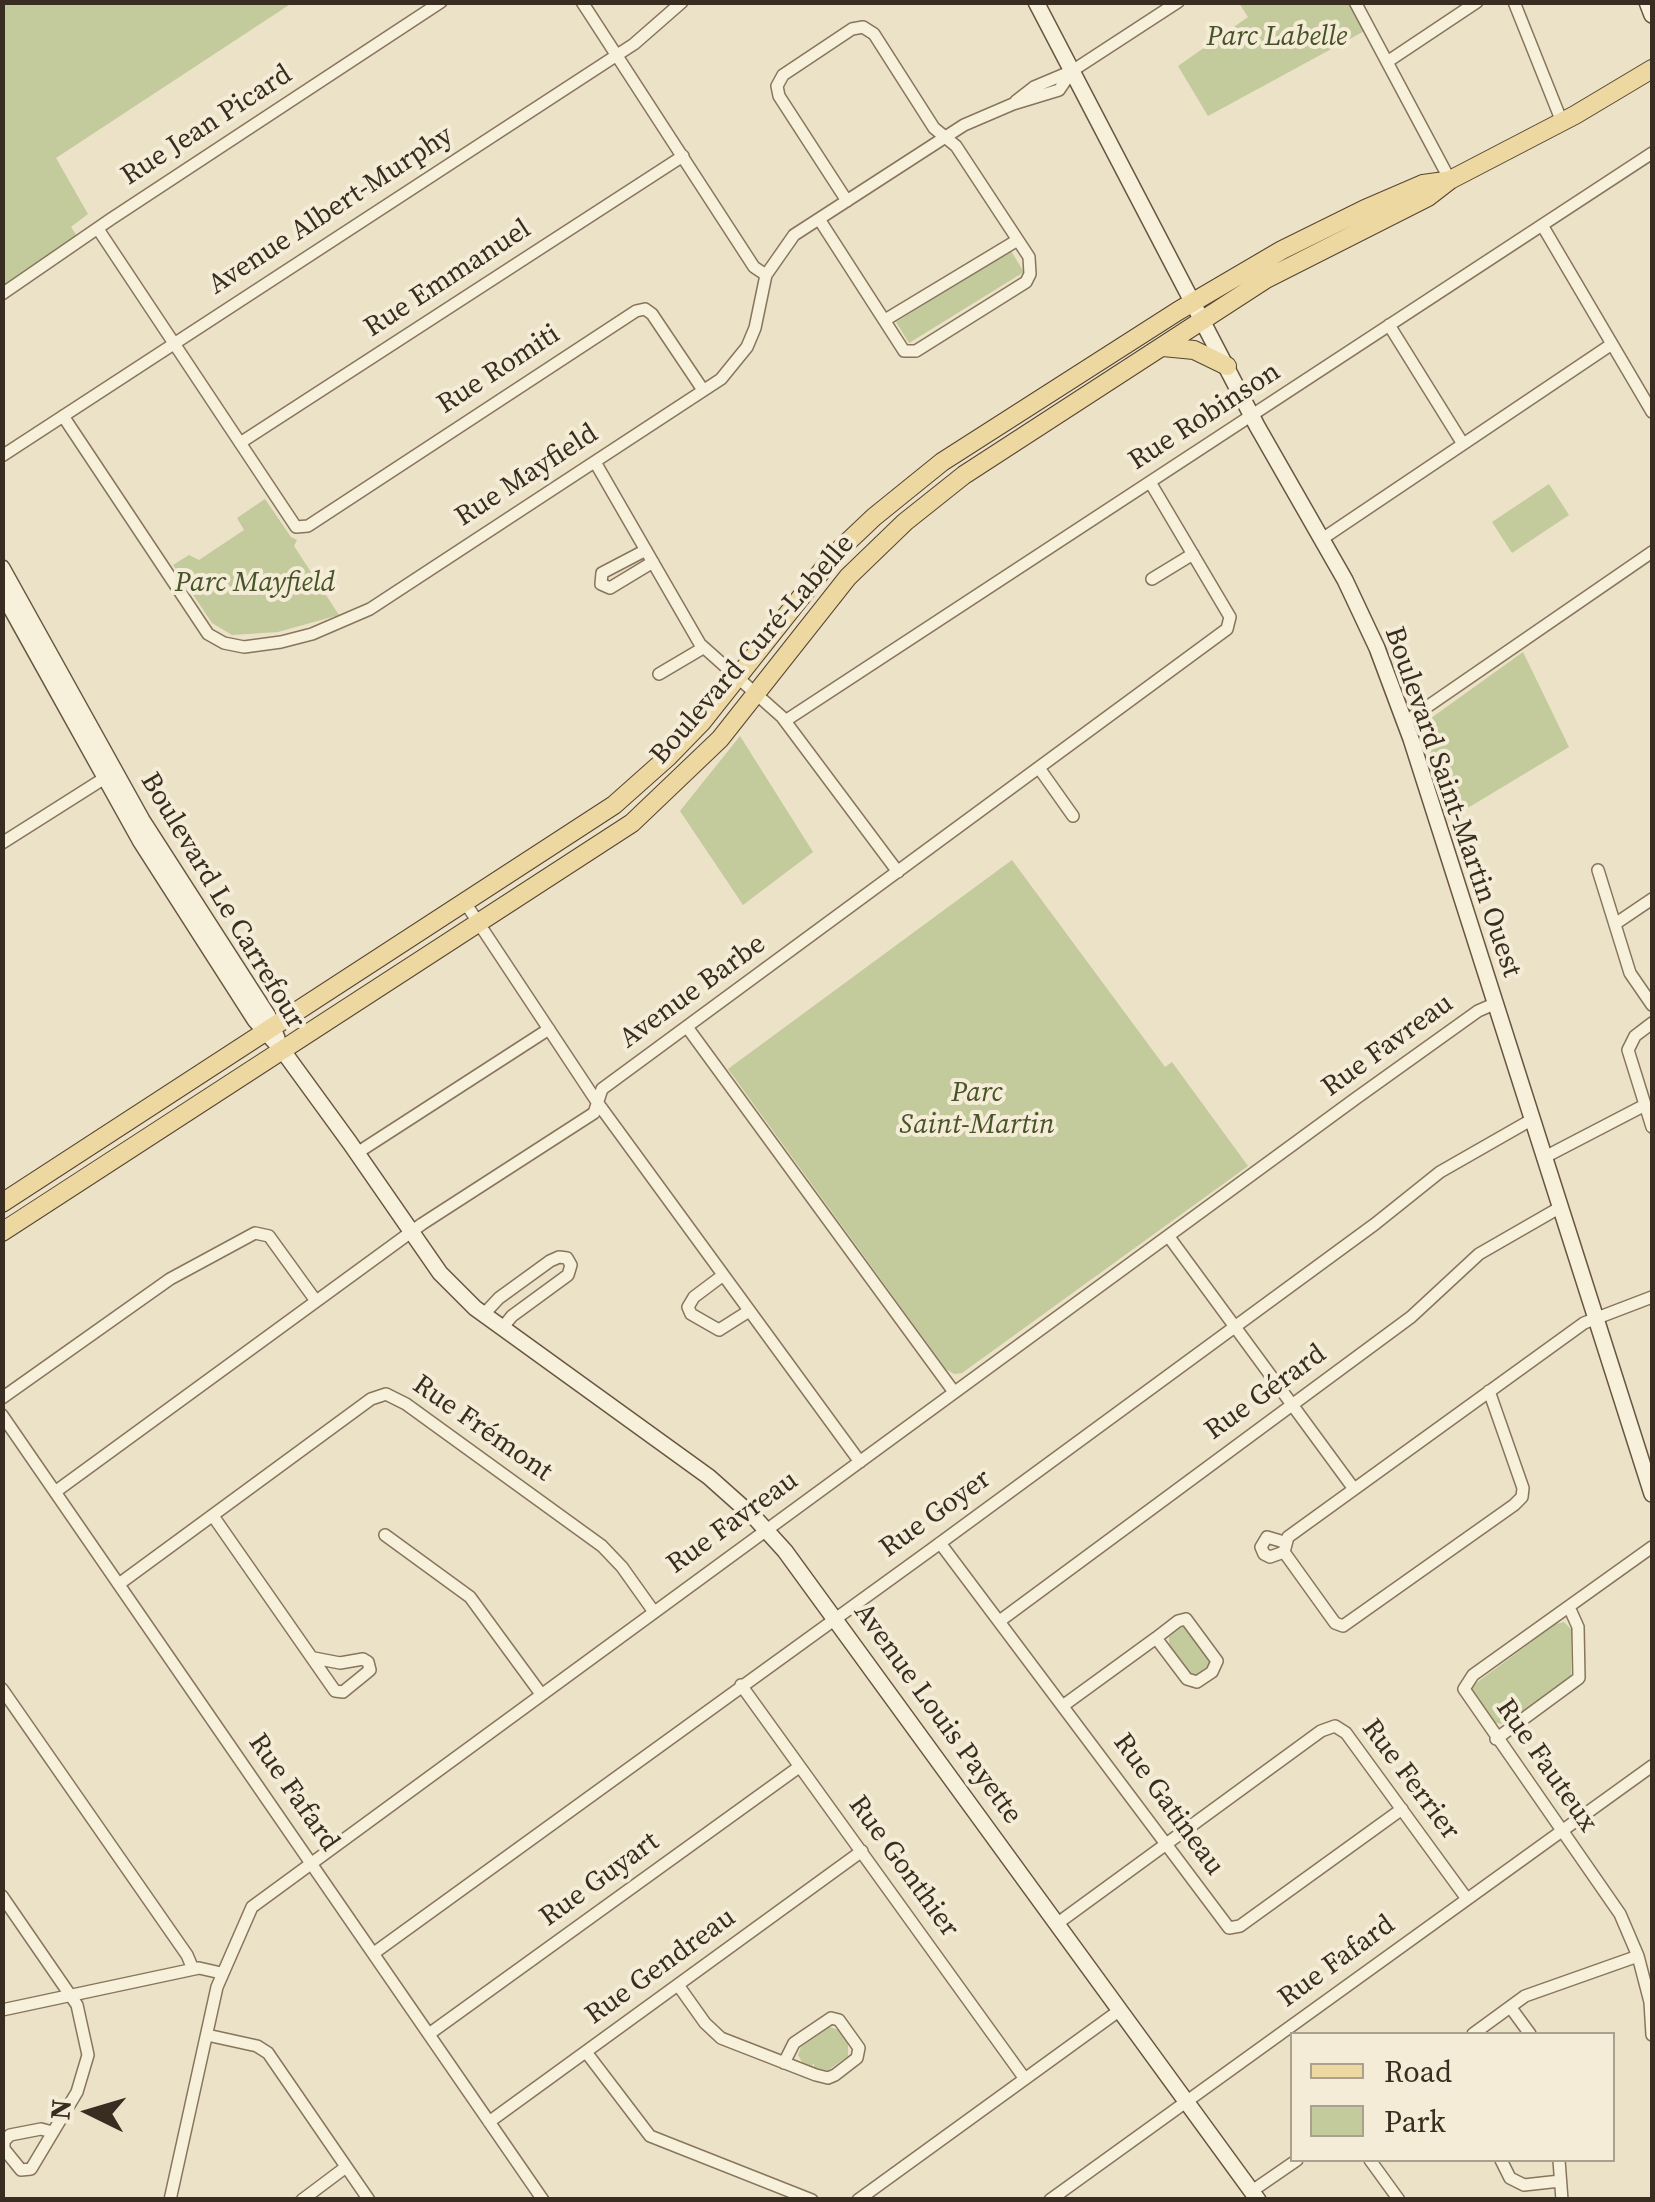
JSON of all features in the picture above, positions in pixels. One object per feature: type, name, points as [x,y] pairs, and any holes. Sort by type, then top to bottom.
[{"type":"main road","name":"Boulevard Curé-Labelle","points":[[2,1232],[480,924],[643,814],[704,757],[842,584],[922,508],[979,465],[1289,266],[1428,197],[1450,180],[1562,122],[1652,69]]},
{"type":"main road","name":"Boulevard Curé-Labelle","points":[[2,1203],[584,827],[624,796],[691,734],[826,564],[888,505],[974,441],[1194,302],[1344,218],[1422,184],[1450,180]]},
{"type":"main road","points":[[1163,347],[1194,350],[1226,366]]},
{"type":"street","name":"Rue Jean Picard","points":[[2,294],[441,2]]},
{"type":"street","points":[[582,2],[754,268],[766,275]]},
{"type":"street","name":"Avenue Albert-Murphy","points":[[2,456],[617,55],[660,25],[682,2]]},
{"type":"street","name":"Boulevard Saint-Martin Ouest","points":[[1036,2],[1252,416],[1368,628],[1405,722],[1652,1494]]},
{"type":"street","name":"Rue Mayfield","points":[[63,416],[199,622],[213,637],[237,646],[298,638],[354,617],[724,376],[747,347],[766,275],[789,239],[945,136],[1013,104],[1059,90],[1072,70],[1178,2]]},
{"type":"street","points":[[1354,2],[1450,180]]},
{"type":"street","points":[[1387,62],[1477,2]]},
{"type":"street","points":[[1514,2],[1562,122]]},
{"type":"street","points":[[1647,2],[1652,15]]},
{"type":"street","points":[[818,219],[904,351],[916,351],[1026,282],[1030,274],[1029,257],[956,146],[934,128],[874,34],[863,27],[852,29],[783,74],[777,86],[779,96],[847,200]]},
{"type":"street","name":"Rue Robinson","points":[[785,721],[1652,153]]},
{"type":"street","name":"Rue Emmanuel","points":[[240,443],[683,156]]},
{"type":"street","points":[[1542,225],[1652,412]]},
{"type":"street","points":[[98,229],[240,443]]},
{"type":"street","points":[[885,320],[1016,240]]},
{"type":"street","name":"Rue Romiti","points":[[240,443],[296,527],[308,526],[639,310],[652,314],[704,390]]},
{"type":"street","points":[[1389,325],[1462,444]]},
{"type":"street","points":[[1322,539],[1612,344]]},
{"type":"street","points":[[595,462],[703,648],[785,721],[898,872]]},
{"type":"street","name":"Avenue Barbe","points":[[55,1492],[411,1233],[594,1113],[602,1089],[1229,627],[1228,613],[1150,482]]},
{"type":"street","points":[[646,550],[602,573],[600,584],[610,588],[653,562]]},
{"type":"street","points":[[1405,722],[1652,552]]},
{"type":"street","points":[[1152,579],[1193,554]]},
{"type":"street","name":"Boulevard Le Carrefour","points":[[2,568],[109,775]]},
{"type":"street","name":"Boulevard Le Carrefour","points":[[2,592],[109,775],[283,1051]]},
{"type":"street","points":[[659,674],[703,648]]},
{"type":"street","points":[[1039,768],[1074,816]]},
{"type":"street","points":[[2,843],[109,775]]},
{"type":"street","points":[[1598,870],[1630,972],[1652,1005]]},
{"type":"street","points":[[1614,924],[1652,899]]},
{"type":"street","points":[[466,904],[597,1102],[860,1462]]},
{"type":"street","name":"Rue Favreau","points":[[170,2200],[221,1972],[252,1907],[1434,1042],[1494,1004]]},
{"type":"street","points":[[1652,1023],[1635,1036],[1628,1050],[1652,1127]]},
{"type":"street","points":[[687,1027],[954,1392]]},
{"type":"street","points":[[357,1153],[549,1028]]},
{"type":"street","name":"Avenue Louis Payette","points":[[283,1051],[454,1290],[693,1464],[766,1530],[836,1617],[1255,2195]]},
{"type":"street","points":[[1543,1158],[1645,1105]]},
{"type":"street","name":"Rue Goyer","points":[[374,1953],[940,1543],[1375,1224],[1440,1172],[1531,1120]]},
{"type":"street","name":"Rue Gérard","points":[[1001,1620],[1411,1318],[1479,1254],[1559,1208]]},
{"type":"street","points":[[2,1398],[170,1278],[256,1233],[269,1236],[316,1301]]},
{"type":"street","points":[[1169,1237],[1354,1489]]},
{"type":"street","points":[[484,1314],[506,1292],[550,1260],[567,1258],[572,1265],[568,1276],[512,1316],[503,1328]]},
{"type":"street","points":[[722,1276],[694,1297],[689,1312],[719,1330],[749,1311]]},
{"type":"street","points":[[1490,1391],[1522,1497],[1343,1626],[1334,1623],[1284,1547],[1354,1489],[1490,1391],[1595,1318],[1652,1296]]},
{"type":"street","name":"Rue Frémont","points":[[118,1584],[371,1400],[386,1394],[602,1546],[654,1612]]},
{"type":"street","name":"Rue Fafard","points":[[2,1416],[543,2200]]},
{"type":"street","points":[[214,1516],[314,1658],[339,1692],[370,1670],[368,1662],[362,1659],[340,1662],[314,1658]]},
{"type":"street","points":[[385,1534],[470,1597],[540,1694]]},
{"type":"street","name":"Rue Gatineau","points":[[940,1543],[1222,1921],[1233,1929],[1402,1809]]},
{"type":"street","name":"Rue Fauteux","points":[[1652,1546],[1466,1682],[1466,1696],[1620,1914],[1638,1956],[1650,2002],[1652,2035]]},
{"type":"street","points":[[1496,1739],[1578,1678],[1578,1626],[1568,1607]]},
{"type":"street","points":[[1064,1706],[1180,1620],[1188,1620],[1216,1656],[1216,1667],[1199,1681],[1189,1681],[1156,1638]]},
{"type":"street","name":"Rue Gonthier","points":[[741,1685],[1025,2079]]},
{"type":"street","points":[[2,1689],[187,1954],[193,1969]]},
{"type":"street","name":"Rue Ferrier","points":[[1058,1923],[1331,1727],[1346,1732],[1467,1900]]},
{"type":"street","name":"Rue Guyart","points":[[429,2034],[799,1766]]},
{"type":"street","name":"Rue Fafard","points":[[1050,2200],[1652,1766]]},
{"type":"street","name":"Rue Gendreau","points":[[489,2122],[862,1851]]},
{"type":"street","points":[[2,1896],[70,1995],[87,2047],[87,2065],[77,2092],[28,2171],[18,2168],[4,2149],[4,2141],[10,2135],[41,2128],[52,2132]]},
{"type":"street","points":[[1476,2032],[1525,1996],[1638,1956]]},
{"type":"street","points":[[2,2010],[193,1969],[221,1972]]},
{"type":"street","points":[[678,1984],[717,2035],[784,2062],[828,2078],[855,2060],[860,2048],[841,2022],[831,2018],[791,2046],[784,2062]]},
{"type":"street","points":[[1510,2008],[1528,2032]]},
{"type":"street","points":[[858,2200],[1120,2010]]},
{"type":"street","points":[[207,2035],[268,2052],[369,2200]]},
{"type":"street","points":[[586,2052],[639,2126],[654,2139],[812,2200]]},
{"type":"street","points":[[1255,2195],[1295,2162]]},
{"type":"street","points":[[1371,2162],[1399,2200]]},
{"type":"street","points":[[1501,2162],[1510,2178],[1524,2185],[1560,2181]]},
{"type":"street","points":[[1559,2162],[1562,2200]]},
{"type":"street","points":[[302,2200],[346,2167]]},
{"type":"green space","points":[[3,3],[292,3],[56,158],[88,214],[71,227],[79,239],[3,290]]},
{"type":"green space","name":"Parc Labelle","points":[[1239,3],[1355,3],[1370,28],[1208,116],[1178,66],[1248,17]]},
{"type":"green space","points":[[1011,251],[1024,272],[909,343],[896,322]]},
{"type":"green space","points":[[1549,484],[1569,515],[1512,553],[1492,522]]},
{"type":"green space","name":"Parc Mayfield","points":[[265,499],[297,540],[294,546],[339,615],[278,632],[232,635],[212,623],[173,565],[189,555],[199,560],[244,530],[237,518]]},
{"type":"green space","points":[[1523,652],[1569,747],[1461,812],[1448,814],[1426,745],[1429,743],[1420,726]]},
{"type":"green space","points":[[740,736],[813,852],[743,905],[680,811]]},
{"type":"green space","name":"Parc Saint-Martin","points":[[1012,860],[1165,1067],[1172,1062],[1248,1166],[962,1373],[954,1374],[946,1369],[728,1069]]},
{"type":"green space","points":[[1564,1622],[1571,1629],[1571,1676],[1505,1724],[1494,1723],[1472,1686]]},
{"type":"green space","points":[[1187,1627],[1211,1663],[1197,1675],[1189,1673],[1169,1645],[1169,1637]]},
{"type":"green space","points":[[830,2027],[838,2030],[848,2043],[848,2056],[827,2071],[814,2067],[814,2063],[812,2066],[802,2062],[798,2055],[801,2047]]}]
